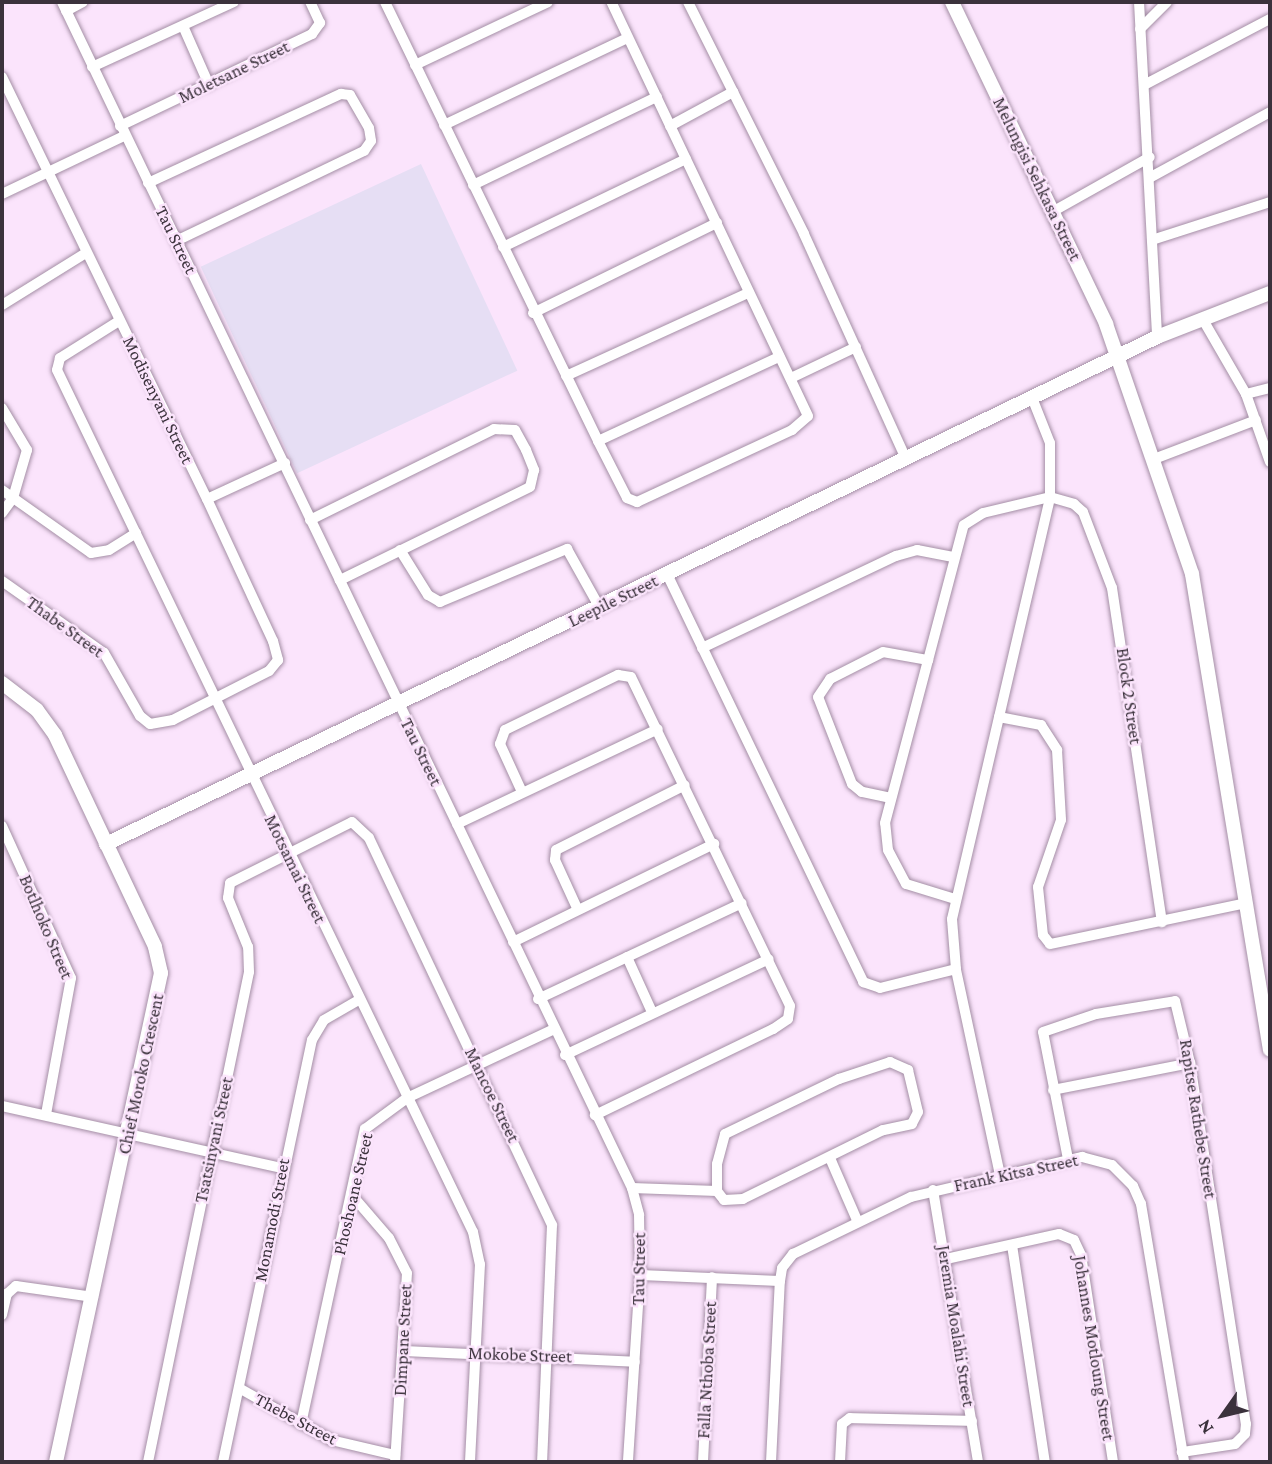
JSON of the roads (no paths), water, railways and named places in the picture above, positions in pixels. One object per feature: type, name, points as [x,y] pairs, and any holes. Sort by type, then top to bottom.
[{"type":"street","points":[[64,6],[83,2]]},
{"type":"street","points":[[92,66],[234,2]]},
{"type":"street","name":"Moletsane Street","points":[[2,194],[316,32],[320,23],[310,2]]},
{"type":"street","points":[[399,2],[386,5],[533,313],[627,498],[637,502],[805,421],[807,408],[779,357],[627,38],[615,3]]},
{"type":"street","points":[[415,65],[548,2]]},
{"type":"street","points":[[688,2],[856,348],[906,459]]},
{"type":"street","name":"Melungisi Sehkasa Street","points":[[952,2],[1120,357],[1198,598],[1270,1050]]},
{"type":"street","points":[[1139,2],[1152,177],[1157,337]]},
{"type":"street","points":[[1140,29],[1167,2]]},
{"type":"street","name":"Tau Street","points":[[64,6],[122,131],[285,463],[513,942],[552,1030],[632,1188],[639,1215],[640,1275],[628,1462]]},
{"type":"street","points":[[1146,84],[1270,19]]},
{"type":"street","points":[[183,26],[209,85]]},
{"type":"street","points":[[444,125],[627,38]]},
{"type":"street","name":"Modisenyani Street","points":[[2,77],[273,640],[278,660],[269,671],[216,698]]},
{"type":"street","points":[[670,126],[733,92]]},
{"type":"street","points":[[148,183],[341,94],[350,94],[369,128],[372,141],[363,151],[176,241]]},
{"type":"street","points":[[473,185],[657,97]]},
{"type":"street","points":[[1152,177],[1270,112]]},
{"type":"street","points":[[1052,212],[1150,157]]},
{"type":"street","points":[[503,247],[686,159]]},
{"type":"street","points":[[1155,239],[1270,202]]},
{"type":"street","points":[[533,313],[717,223]]},
{"type":"street","points":[[2,305],[86,253]]},
{"type":"street","points":[[566,376],[748,293]]},
{"type":"street","name":"Leepile Street","points":[[106,844],[1033,400],[1157,337],[1270,293]]},
{"type":"street","points":[[1202,318],[1246,394],[1270,462]]},
{"type":"street","name":"Motsamai Street","points":[[119,321],[61,358],[56,366],[216,698],[286,853],[478,1247],[470,1462]]},
{"type":"street","points":[[791,378],[856,348]]},
{"type":"street","points":[[598,441],[779,357]]},
{"type":"street","points":[[1246,394],[1270,388]]},
{"type":"street","points":[[1000,1175],[951,939],[955,899],[1050,497],[1050,443],[1033,400]]},
{"type":"street","points":[[2,408],[26,444],[13,498],[2,513]]},
{"type":"street","points":[[1154,459],[1256,420]]},
{"type":"street","points":[[310,520],[494,429],[514,430],[534,470],[530,487],[340,580]]},
{"type":"street","points":[[207,499],[285,463]]},
{"type":"street","points":[[2,489],[96,554],[135,533]]},
{"type":"street","points":[[955,899],[915,888],[900,877],[884,839],[891,798],[954,557],[969,519],[1050,497]]},
{"type":"street","name":"Block 2 Street","points":[[1050,497],[1074,504],[1083,512],[1112,588],[1162,922]]},
{"type":"street","points":[[400,550],[428,595],[440,602],[567,550],[600,607]]},
{"type":"street","points":[[702,648],[897,556],[917,550],[954,557]]},
{"type":"street","points":[[667,574],[863,982],[880,988],[956,970]]},
{"type":"street","name":"Thabe Street","points":[[2,581],[104,653],[145,721],[162,724],[216,698]]},
{"type":"street","points":[[891,798],[862,792],[852,784],[818,697],[831,679],[883,652],[928,660]]},
{"type":"street","points":[[523,792],[500,744],[505,730],[608,680],[632,677],[788,1000],[788,1019],[594,1115]]},
{"type":"street","name":"Chief Moroko Crescent","points":[[2,683],[50,725],[155,947],[161,973],[56,1462]]},
{"type":"street","points":[[999,717],[1041,724],[1057,750],[1061,820],[1038,887],[1046,942],[1063,945],[1246,902]]},
{"type":"street","points":[[457,824],[658,729]]},
{"type":"street","points":[[577,908],[555,860],[556,850],[685,785]]},
{"type":"street","name":"Mancoe Street","points":[[286,853],[345,824],[352,822],[365,830],[552,1225],[542,1462]]},
{"type":"street","name":"Botlhoko Street","points":[[2,826],[71,978],[46,1114]]},
{"type":"street","points":[[513,942],[577,908],[714,844]]},
{"type":"street","name":"Tsatsinyani Street","points":[[148,1462],[249,972],[248,947],[228,890],[235,879],[286,853]]},
{"type":"street","points":[[538,999],[742,903]]},
{"type":"street","points":[[627,957],[653,1012]]},
{"type":"street","points":[[565,1055],[769,959]]},
{"type":"street","name":"Monamodi Street","points":[[223,1462],[282,1168],[317,1029],[332,1014],[358,1000]]},
{"type":"street","name":"Rapitse Rathebe Street","points":[[1068,1159],[1043,1032],[1096,1014],[1175,1001],[1190,1063],[1246,1424],[1245,1434],[1235,1444],[1183,1457]]},
{"type":"street","name":"Phoshoane Street","points":[[301,1424],[365,1129],[407,1098],[552,1030]]},
{"type":"street","points":[[890,1062],[904,1066],[917,1120],[883,1130],[743,1199],[724,1200],[717,1191],[720,1143],[732,1129],[859,1070],[890,1062]]},
{"type":"street","points":[[1053,1090],[1190,1063]]},
{"type":"street","points":[[2,1106],[282,1168]]},
{"type":"street","points":[[830,1158],[857,1220]]},
{"type":"street","name":"Frank Kitsa Street","points":[[780,1281],[782,1268],[793,1254],[857,1220],[933,1190],[1068,1159],[1098,1159],[1112,1165],[1133,1186],[1141,1204],[1183,1457]]},
{"type":"street","points":[[632,1188],[717,1191]]},
{"type":"street","name":"Jeremia Moalahi Street","points":[[933,1190],[978,1462]]},
{"type":"street","name":"Dimpane Street","points":[[351,1194],[389,1238],[405,1265],[404,1351],[395,1458]]},
{"type":"street","name":"Johannes Motloung Street","points":[[946,1259],[1059,1234],[1077,1245],[1113,1462]]},
{"type":"street","points":[[1012,1245],[1045,1462]]},
{"type":"street","points":[[640,1275],[780,1281],[771,1462]]},
{"type":"street","name":"Falla Nthoba Street","points":[[703,1462],[712,1278]]},
{"type":"street","points":[[2,1315],[7,1294],[16,1286],[93,1297]]},
{"type":"street","name":"Mokobe Street","points":[[404,1351],[548,1355],[635,1362]]},
{"type":"street","name":"Thebe Street","points":[[239,1388],[344,1445],[395,1458]]},
{"type":"street","points":[[840,1462],[842,1424],[854,1417],[972,1421]]}]
